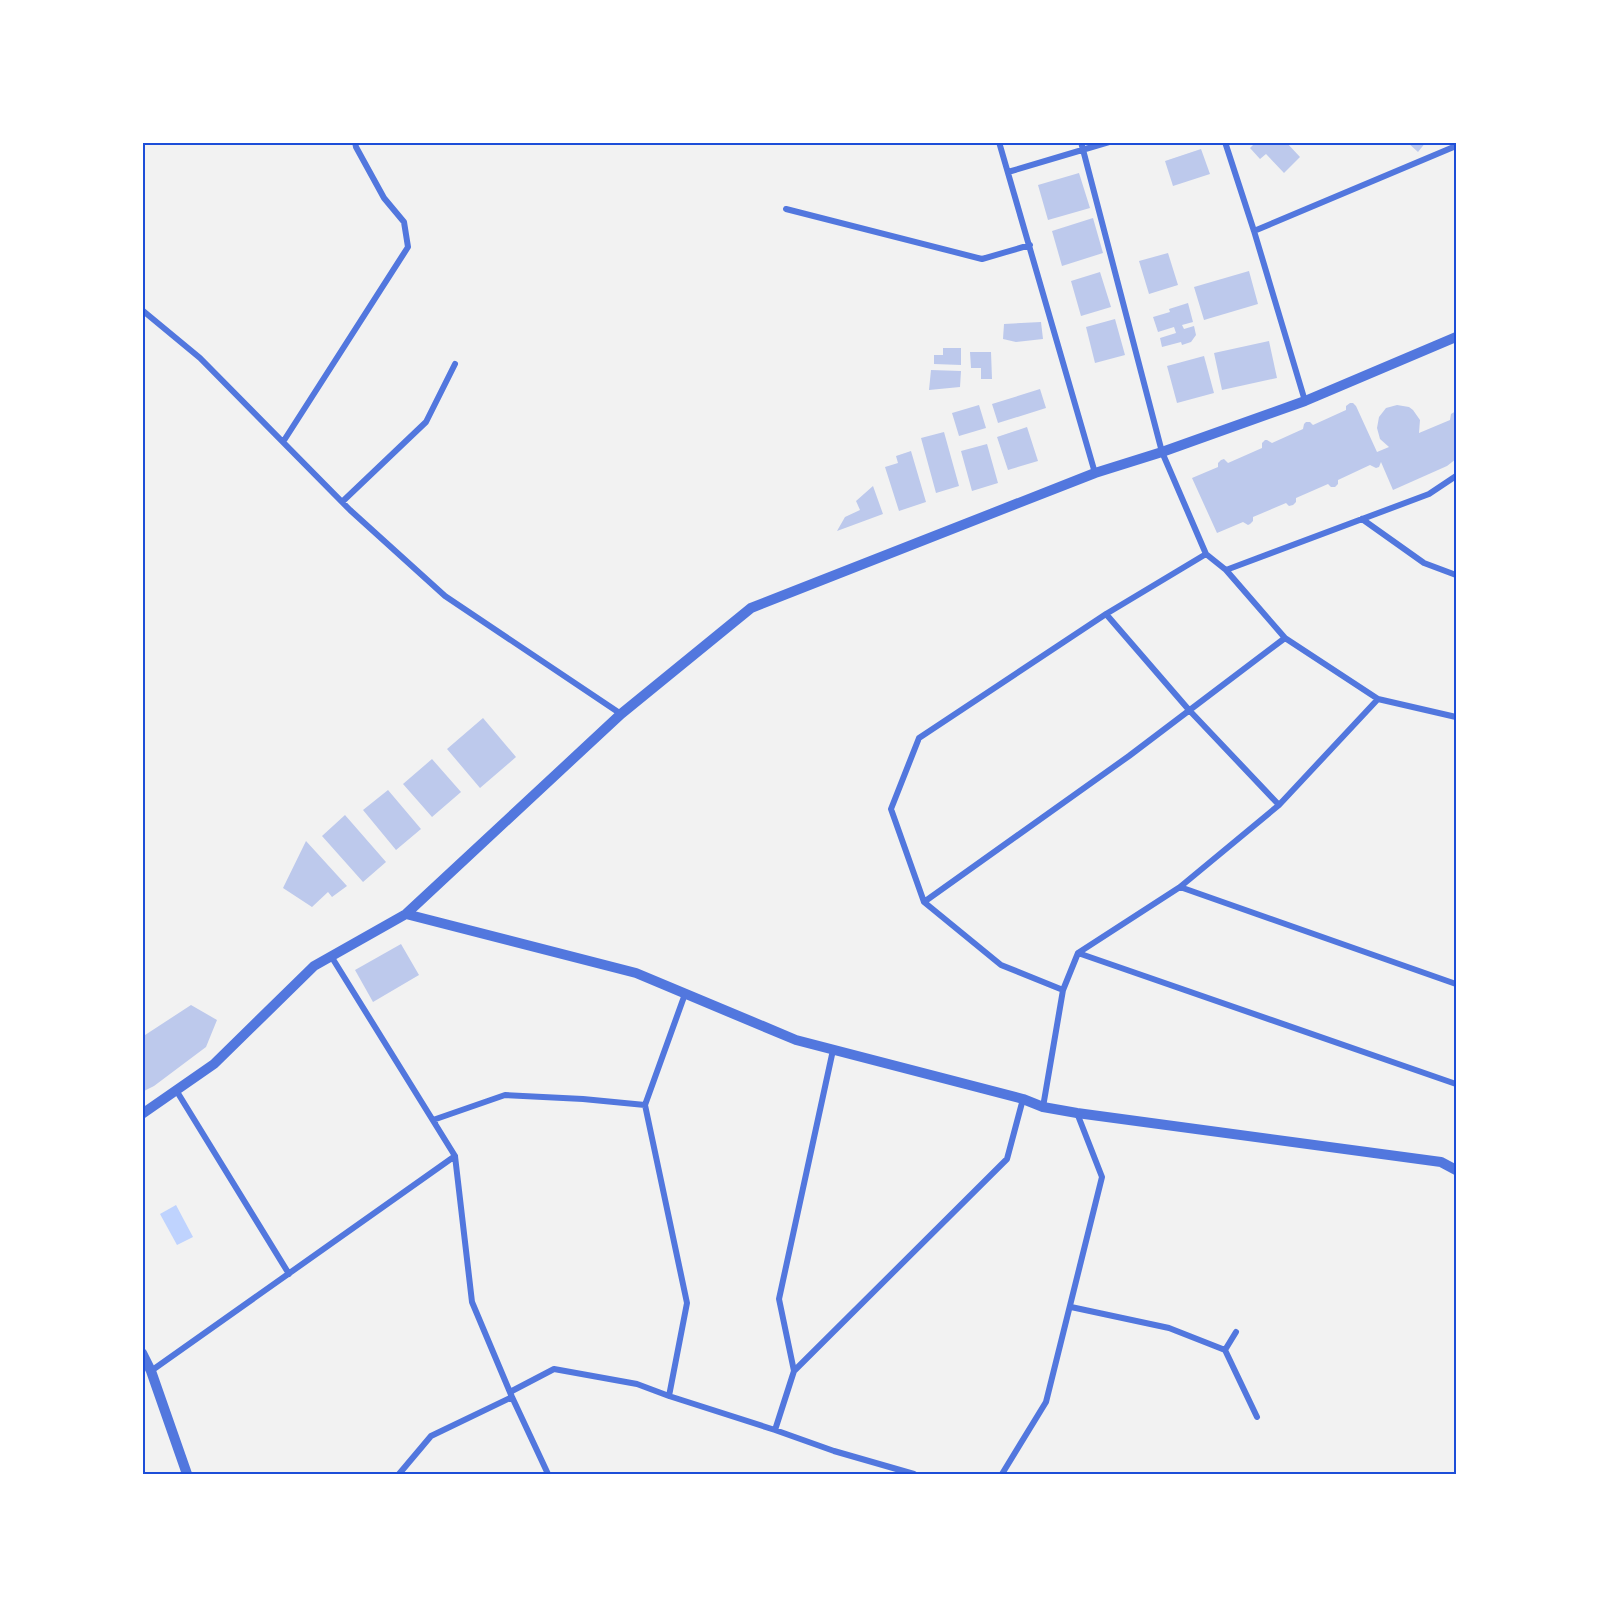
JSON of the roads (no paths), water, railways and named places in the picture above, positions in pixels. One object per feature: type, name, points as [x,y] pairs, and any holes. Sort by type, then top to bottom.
[{"type":"street","points":[[283,442],[408,246],[404,222],[384,198],[356,147],[356,142]]},
{"type":"street","points":[[999,142],[1095,473]]},
{"type":"street","points":[[1081,142],[1162,452],[1206,554],[1226,570],[1285,638],[1378,699],[1456,717]]},
{"type":"street","points":[[1008,172],[1109,142]]},
{"type":"street","points":[[1225,142],[1305,401]]},
{"type":"street","points":[[1254,231],[1456,146]]},
{"type":"street","points":[[786,209],[982,259],[1030,245]]},
{"type":"street","points":[[142,310],[200,358],[342,502],[445,596],[621,714]]},
{"type":"street","points":[[142,1114],[214,1064],[314,966],[406,914],[621,714],[751,608],[1095,473],[1162,452],[1305,401],[1456,336]]},
{"type":"street","points":[[342,502],[426,422],[455,364]]},
{"type":"street","points":[[1226,570],[1429,494],[1456,476]]},
{"type":"street","points":[[1362,519],[1424,563],[1456,575]]},
{"type":"street","points":[[1062,990],[1001,966],[924,902],[891,809],[919,738],[1106,614],[1206,554]]},
{"type":"street","points":[[1106,614],[1189,710],[1279,805]]},
{"type":"street","points":[[924,902],[1129,756],[1285,638]]},
{"type":"street","points":[[1043,1107],[1062,990],[1078,953],[1180,887],[1279,805],[1378,699]]},
{"type":"street","points":[[1180,887],[1456,984]]},
{"type":"street","points":[[406,914],[636,973],[796,1040],[1023,1099],[1043,1107],[1441,1162],[1456,1170]]},
{"type":"street","points":[[1078,953],[1456,1084]]},
{"type":"street","points":[[331,956],[455,1156]]},
{"type":"street","points":[[669,1396],[687,1303],[645,1105],[685,994]]},
{"type":"street","points":[[794,1371],[779,1299],[833,1050]]},
{"type":"street","points":[[176,1090],[289,1274]]},
{"type":"street","points":[[548,1474],[472,1302],[455,1156],[433,1120],[505,1095],[645,1105]]},
{"type":"street","points":[[775,1430],[794,1371],[1007,1159],[1023,1099]]},
{"type":"street","points":[[1002,1474],[1046,1402],[1102,1177],[1077,1113]]},
{"type":"street","points":[[152,1371],[455,1156]]},
{"type":"street","points":[[1071,1306],[1169,1328],[1225,1350],[1257,1417]]},
{"type":"street","points":[[1225,1350],[1236,1332]]},
{"type":"street","points":[[142,1353],[152,1371],[187,1474]]},
{"type":"street","points":[[399,1474],[431,1436],[554,1369],[637,1384],[834,1451],[914,1474]]},
{"type":"water","points":[[176,1205],[193,1237],[177,1245],[160,1214]]}]
